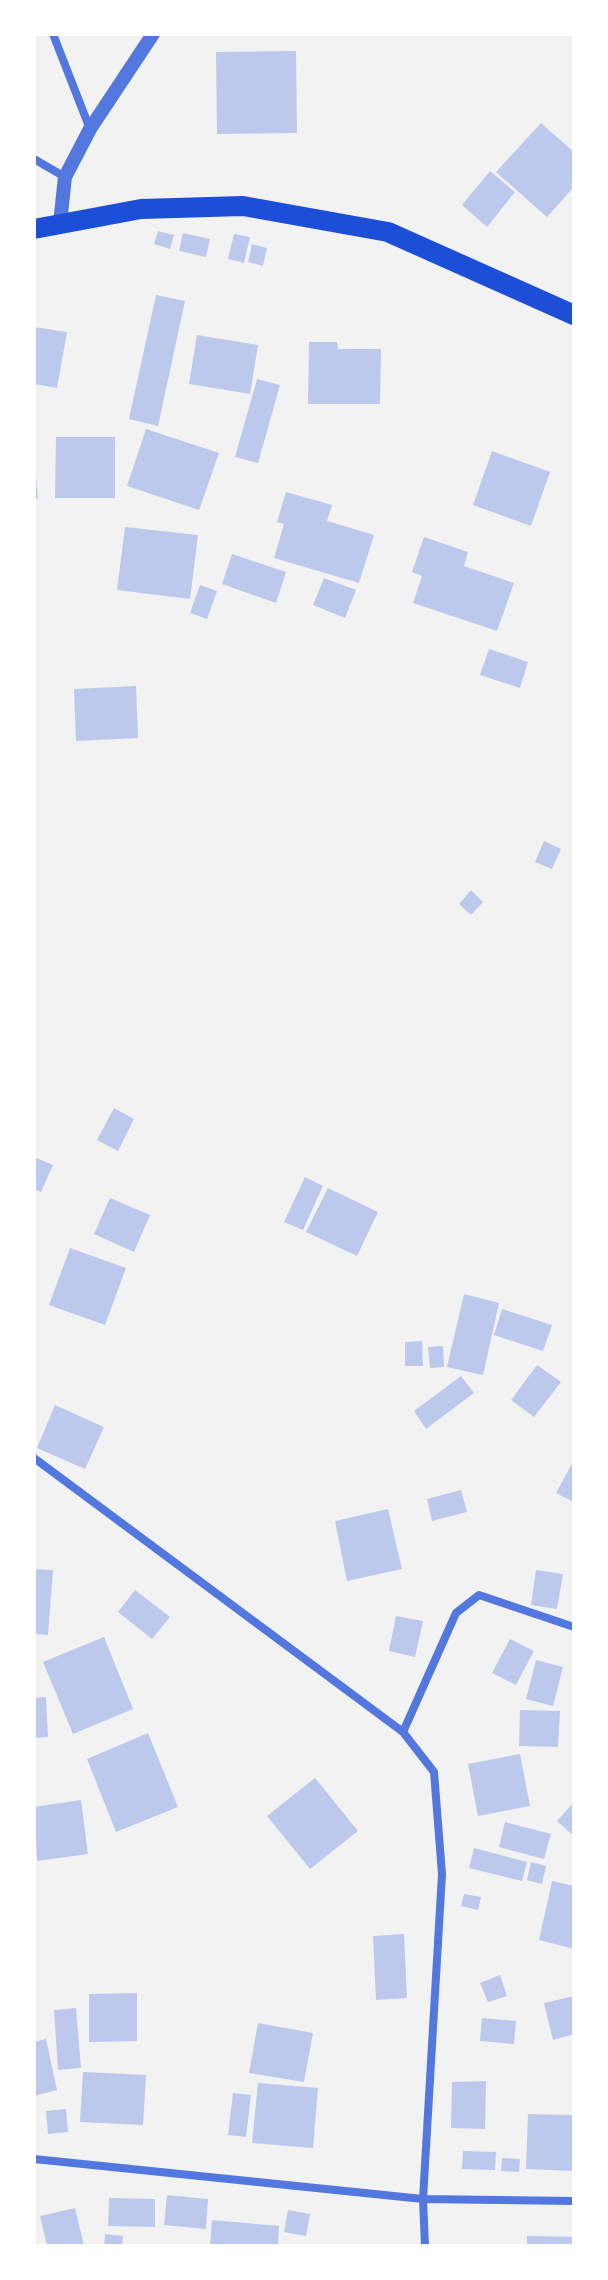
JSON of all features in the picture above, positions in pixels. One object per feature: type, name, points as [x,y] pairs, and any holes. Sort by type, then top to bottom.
[{"type":"main road","points":[[34,229],[141,209],[243,206],[388,232],[574,315]]},
{"type":"street","points":[[53,34],[90,129]]},
{"type":"street","points":[[60,223],[65,177],[90,129],[153,34]]},
{"type":"street","points":[[34,159],[65,177]]},
{"type":"street","points":[[34,1458],[403,1732],[434,1772],[442,1874],[423,2199],[425,2246]]},
{"type":"street","points":[[403,1732],[456,1613],[479,1595],[574,1627]]},
{"type":"street","points":[[34,2159],[423,2199],[574,2201]]},
{"type":"building","points":[[296,51],[297,133],[217,134],[216,52]]},
{"type":"building","points":[[541,123],[574,152],[574,187],[547,217],[496,172]]},
{"type":"building","points":[[490,171],[515,192],[487,227],[462,205]]},
{"type":"building","points":[[158,231],[174,235],[170,249],[154,244]]},
{"type":"building","points":[[183,233],[210,239],[206,257],[179,251]]},
{"type":"building","points":[[234,234],[250,237],[244,263],[228,259]]},
{"type":"building","points":[[252,244],[267,248],[263,266],[248,262]]},
{"type":"building","points":[[156,295],[185,301],[158,426],[129,419]]},
{"type":"building","points":[[34,327],[67,332],[57,388],[34,384]]},
{"type":"building","points":[[197,335],[258,345],[250,394],[189,384]]},
{"type":"building","points":[[309,342],[337,342],[338,349],[381,349],[380,404],[308,404]]},
{"type":"building","points":[[257,379],[280,385],[258,463],[235,457]]},
{"type":"building","points":[[146,429],[219,453],[199,510],[127,486]]},
{"type":"building","points":[[56,437],[115,437],[115,498],[55,498]]},
{"type":"building","points":[[492,451],[550,472],[531,526],[473,505]]},
{"type":"building","points":[[36,475],[38,499],[34,499]]},
{"type":"building","points":[[286,492],[332,505],[327,521],[374,535],[359,583],[274,558],[284,524],[277,522]]},
{"type":"building","points":[[125,527],[198,535],[190,599],[117,590]]},
{"type":"building","points":[[424,537],[468,552],[464,566],[514,583],[497,631],[413,603],[422,576],[412,572]]},
{"type":"building","points":[[232,554],[286,572],[276,603],[222,584]]},
{"type":"building","points":[[324,578],[356,590],[345,618],[313,605]]},
{"type":"building","points":[[200,585],[217,591],[207,619],[190,613]]},
{"type":"building","points":[[489,649],[528,662],[520,688],[480,675]]},
{"type":"building","points":[[136,686],[138,738],[76,741],[74,689]]},
{"type":"building","points":[[544,841],[561,849],[552,869],[535,862]]},
{"type":"building","points":[[471,890],[483,902],[471,915],[459,904]]},
{"type":"building","points":[[114,1108],[134,1119],[118,1151],[97,1140]]},
{"type":"building","points":[[34,1157],[53,1165],[41,1192],[34,1189]]},
{"type":"building","points":[[305,1177],[323,1186],[303,1230],[284,1222]]},
{"type":"building","points":[[328,1188],[378,1212],[357,1256],[306,1232]]},
{"type":"building","points":[[110,1198],[150,1215],[134,1252],[94,1234]]},
{"type":"building","points":[[70,1248],[126,1268],[105,1325],[49,1305]]},
{"type":"building","points":[[464,1294],[499,1303],[483,1375],[447,1367]]},
{"type":"building","points":[[502,1309],[552,1325],[543,1351],[494,1335]]},
{"type":"building","points":[[422,1341],[423,1366],[405,1366],[405,1342]]},
{"type":"building","points":[[443,1346],[444,1367],[430,1368],[428,1347]]},
{"type":"building","points":[[537,1365],[561,1382],[534,1417],[511,1400]]},
{"type":"building","points":[[461,1376],[474,1393],[426,1429],[414,1411]]},
{"type":"building","points":[[55,1405],[104,1427],[85,1469],[37,1448]]},
{"type":"building","points":[[574,1460],[574,1502],[556,1493]]},
{"type":"building","points":[[461,1490],[467,1512],[432,1521],[427,1499]]},
{"type":"building","points":[[388,1509],[402,1569],[347,1581],[335,1521]]},
{"type":"building","points":[[34,1569],[53,1570],[48,1635],[34,1634]]},
{"type":"building","points":[[536,1570],[563,1574],[557,1609],[531,1605]]},
{"type":"building","points":[[135,1590],[170,1617],[152,1639],[118,1612]]},
{"type":"building","points":[[396,1616],[423,1621],[415,1657],[389,1651]]},
{"type":"building","points":[[104,1637],[133,1709],[73,1734],[43,1662]]},
{"type":"building","points":[[510,1639],[534,1651],[516,1685],[492,1673]]},
{"type":"building","points":[[536,1660],[563,1667],[553,1706],[526,1699]]},
{"type":"building","points":[[46,1697],[48,1737],[34,1738],[34,1698]]},
{"type":"building","points":[[520,1710],[560,1711],[558,1747],[519,1746]]},
{"type":"building","points":[[148,1733],[178,1807],[116,1832],[87,1759]]},
{"type":"building","points":[[520,1754],[530,1806],[478,1816],[468,1764]]},
{"type":"building","points":[[315,1778],[358,1831],[310,1869],[267,1816]]},
{"type":"building","points":[[81,1800],[88,1854],[37,1861],[34,1807]]},
{"type":"building","points":[[574,1802],[574,1836],[557,1821]]},
{"type":"building","points":[[505,1822],[551,1834],[544,1859],[499,1847]]},
{"type":"building","points":[[474,1848],[527,1862],[522,1881],[469,1868]]},
{"type":"building","points":[[531,1862],[546,1866],[542,1884],[527,1880]]},
{"type":"building","points":[[552,1881],[574,1886],[574,1949],[539,1940]]},
{"type":"building","points":[[464,1894],[481,1897],[478,1910],[461,1906]]},
{"type":"building","points":[[404,1934],[407,1998],[376,2000],[373,1936]]},
{"type":"building","points":[[500,1975],[507,1996],[488,2002],[480,1983]]},
{"type":"building","points":[[137,1993],[137,2041],[89,2042],[89,1994]]},
{"type":"building","points":[[574,1996],[574,2034],[553,2040],[544,2003]]},
{"type":"building","points":[[76,2008],[81,2068],[58,2070],[54,2010]]},
{"type":"building","points":[[482,2018],[516,2021],[514,2044],[480,2041]]},
{"type":"building","points":[[258,2023],[313,2033],[304,2082],[249,2073]]},
{"type":"building","points":[[46,2039],[57,2090],[34,2096],[34,2042]]},
{"type":"building","points":[[83,2072],[146,2075],[143,2125],[80,2122]]},
{"type":"building","points":[[486,2081],[485,2129],[451,2128],[452,2082]]},
{"type":"building","points":[[258,2083],[318,2088],[313,2148],[252,2143]]},
{"type":"building","points":[[233,2093],[251,2095],[246,2137],[228,2135]]},
{"type":"building","points":[[66,2109],[68,2132],[48,2134],[46,2111]]},
{"type":"building","points":[[528,2114],[574,2115],[574,2171],[526,2169]]},
{"type":"building","points":[[463,2151],[496,2152],[495,2170],[462,2169]]},
{"type":"building","points":[[502,2158],[520,2159],[519,2172],[501,2171]]},
{"type":"building","points":[[167,2195],[208,2199],[206,2229],[164,2225]]},
{"type":"building","points":[[109,2198],[155,2199],[155,2227],[108,2226]]},
{"type":"building","points":[[75,2208],[84,2246],[47,2246],[40,2216]]},
{"type":"building","points":[[288,2210],[310,2214],[306,2236],[284,2232]]},
{"type":"building","points":[[212,2220],[279,2226],[278,2246],[210,2246]]},
{"type":"building","points":[[105,2234],[123,2236],[122,2246],[104,2246]]},
{"type":"building","points":[[527,2236],[574,2237],[574,2246],[527,2246]]}]
